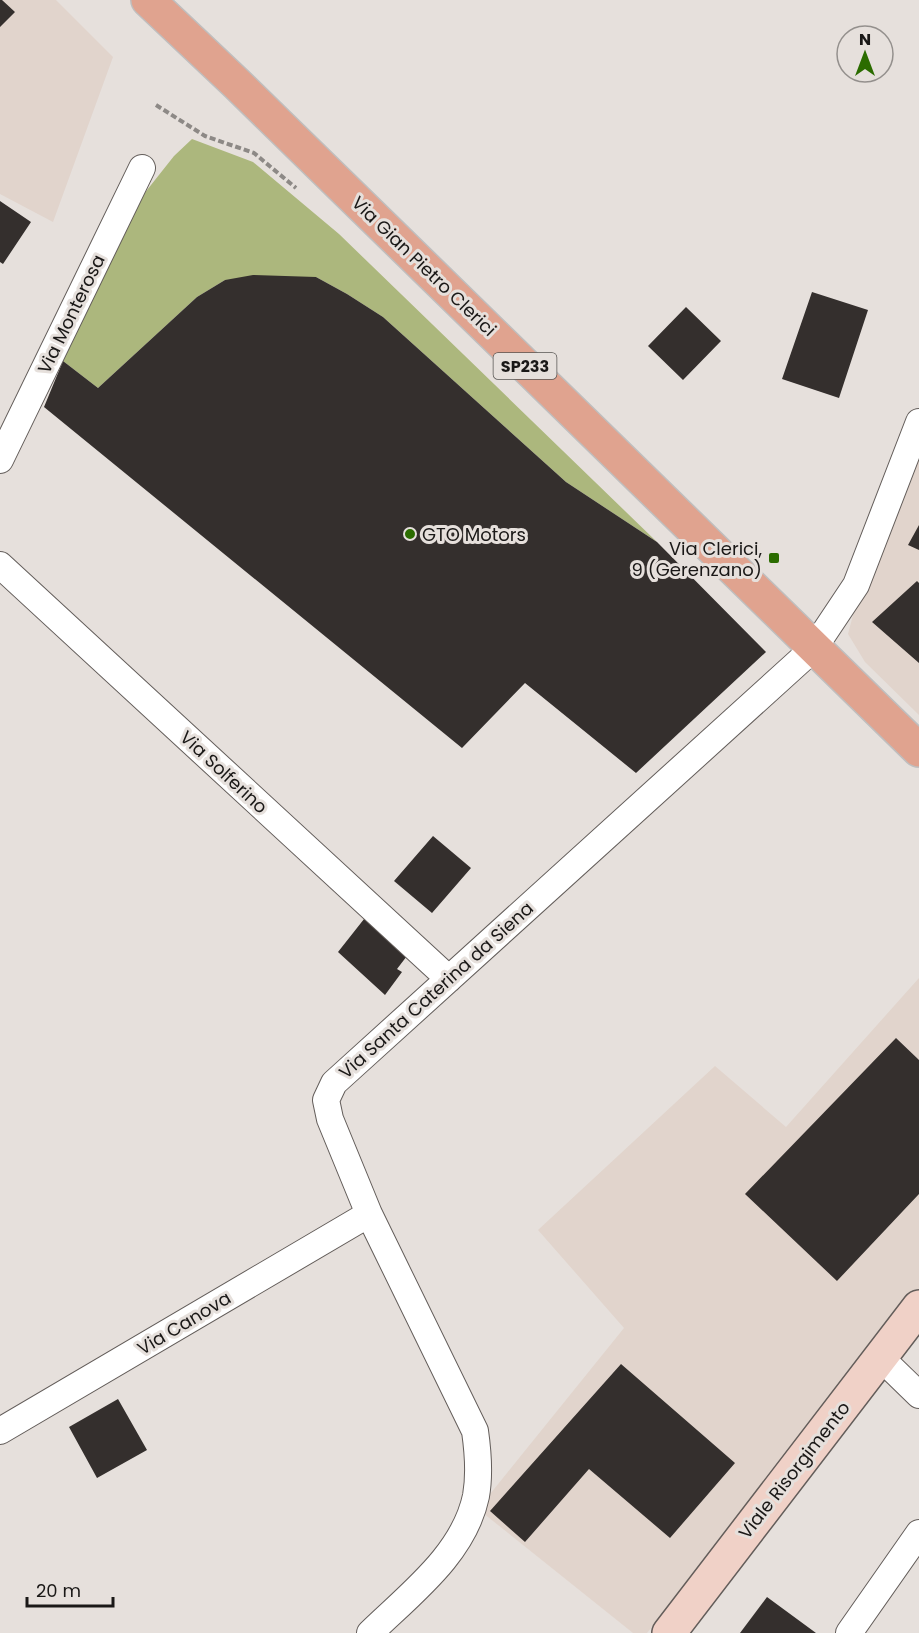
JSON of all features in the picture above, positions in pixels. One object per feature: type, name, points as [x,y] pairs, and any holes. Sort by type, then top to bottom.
[{"type":"main road","name":"Via Gian Pietro Clerici","points":[[148,0],[237,84],[919,750]]},
{"type":"street","name":"Via Monterosa","points":[[0,460],[142,168]]},
{"type":"street","name":"Via Santa Caterina da Siena","points":[[370,1633],[435,1570],[466,1527],[476,1496],[479,1462],[475,1431],[369,1214],[330,1119],[326,1100],[334,1083],[814,648],[856,585],[919,422]]},
{"type":"street","name":"Via Solferino","points":[[0,565],[449,979]]},
{"type":"street","name":"Via Canova","points":[[0,1431],[369,1214]]},
{"type":"street","name":"Viale Risorgimento","points":[[669,1633],[919,1307]]},
{"type":"street","points":[[881,1358],[919,1395]]},
{"type":"street","points":[[849,1633],[919,1533]]},
{"type":"shaded area","points":[[0,0],[56,0],[113,57],[53,222],[0,194]]},
{"type":"shaded area","points":[[919,457],[919,715],[865,662],[848,634],[859,592]]},
{"type":"shaded area","points":[[919,978],[919,1301],[647,1633],[633,1633],[478,1509],[624,1328],[538,1230],[715,1066],[786,1127]]},
{"type":"green space","points":[[192,139],[253,162],[339,234],[657,542],[566,482],[383,317],[316,277],[225,280],[197,297],[98,388],[63,361],[128,214],[174,156]]},
{"type":"building","points":[[0,0],[15,12],[0,27]]},
{"type":"building","points":[[0,201],[31,222],[3,264],[0,262]]},
{"type":"building","points":[[253,275],[316,277],[383,317],[566,482],[657,542],[766,652],[636,773],[525,683],[462,748],[44,407],[63,361],[98,388],[197,297],[225,280]]},
{"type":"building","points":[[812,292],[868,310],[839,398],[782,379]]},
{"type":"building","points":[[686,307],[721,341],[683,380],[648,346]]},
{"type":"building","points":[[919,525],[919,550],[908,545]]},
{"type":"building","points":[[917,581],[919,583],[919,663],[872,622]]},
{"type":"building","points":[[433,836],[471,868],[432,913],[394,881]]},
{"type":"building","points":[[368,914],[410,952],[397,969],[402,972],[385,995],[338,952]]},
{"type":"building","points":[[896,1038],[919,1060],[919,1194],[837,1281],[745,1194]]},
{"type":"building","points":[[621,1364],[735,1463],[670,1538],[589,1469],[525,1542],[490,1511]]},
{"type":"building","points":[[118,1399],[147,1450],[97,1478],[69,1427]]},
{"type":"building","points":[[767,1597],[816,1633],[740,1633]]},
{"type":"place","name":"GTO Motors","points":[[410,534]]},
{"type":"place","name":"Via Clerici, 9 (Gerenzano)","points":[[774,558]]}]
